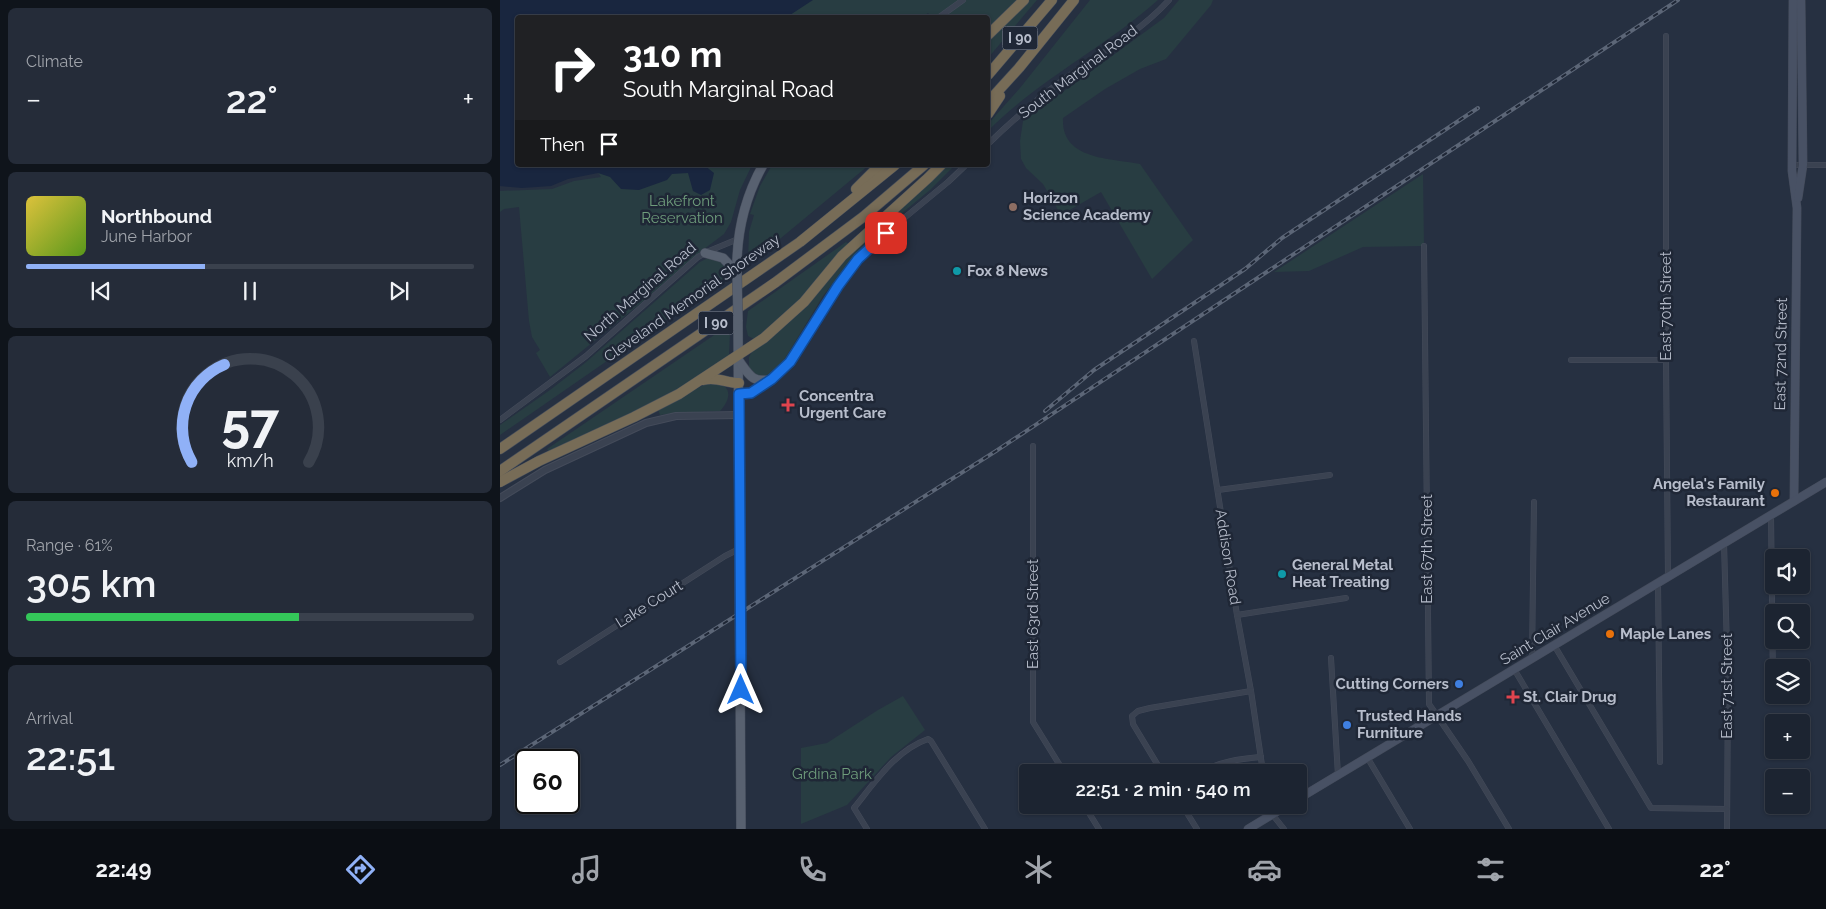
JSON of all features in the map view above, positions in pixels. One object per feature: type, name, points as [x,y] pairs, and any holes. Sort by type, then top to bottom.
[{"type":"highway","points":[[990,33],[1024,0]]},
{"type":"highway","name":"I 90","points":[[990,73],[1052,0]]},
{"type":"highway","name":"I 90","points":[[990,100],[1019,68],[1074,0]]},
{"type":"highway","points":[[990,111],[1019,68]]},
{"type":"highway","points":[[822,223],[878,167]]},
{"type":"highway","name":"Cleveland Memorial Shoreway","points":[[500,449],[800,242],[892,167]]},
{"type":"highway","name":"I 90","points":[[500,471],[776,282],[863,217],[922,167]]},
{"type":"highway","points":[[500,482],[539,461],[650,409],[739,357],[789,317],[842,256],[939,167]]},
{"type":"highway","points":[[700,381],[715,378],[739,388]]},
{"type":"main road","name":"East 72nd Street","points":[[1793,0],[1792,165],[1796,208],[1794,501]]},
{"type":"main road","name":"East 72nd Street","points":[[1796,208],[1803,165],[1801,0]]},
{"type":"main road","points":[[742,829],[737,269],[738,239],[744,207],[751,187],[762,167]]},
{"type":"main road","points":[[705,253],[722,258],[737,269]]},
{"type":"main road","points":[[739,357],[749,375],[756,380],[765,381],[772,379]]},
{"type":"main road","name":"Saint Clair Avenue","points":[[1307,794],[1826,482]]},
{"type":"main road","points":[[1248,829],[1272,814]]},
{"type":"street","points":[[942,15],[963,0]]},
{"type":"street","name":"South Marginal Road","points":[[990,142],[1019,114],[1139,27],[1169,0]]},
{"type":"street","name":"East 70th Street","points":[[1666,36],[1668,577]]},
{"type":"street","points":[[1792,165],[1826,165]]},
{"type":"street","points":[[739,388],[751,393],[772,379],[790,362],[838,286],[858,259],[964,167]]},
{"type":"street","name":"North Marginal Road","points":[[500,420],[579,362],[705,253],[738,239]]},
{"type":"street","name":"East 67th Street","points":[[1424,246],[1429,704],[1468,761],[1509,829]]},
{"type":"street","name":"Addison Road","points":[[1194,341],[1262,764]]},
{"type":"street","points":[[1571,360],[1666,360]]},
{"type":"street","points":[[500,498],[545,470],[646,424],[676,416],[739,415]]},
{"type":"street","name":"East 63rd Street","points":[[1033,446],[1033,722],[1059,764]]},
{"type":"street","points":[[1218,490],[1330,475]]},
{"type":"street","points":[[1532,659],[1534,502]]},
{"type":"street","points":[[1771,515],[1773,659]]},
{"type":"street","name":"East 71st Street","points":[[1724,543],[1728,685],[1727,829]]},
{"type":"street","name":"Lake Court","points":[[560,662],[725,556],[740,549]]},
{"type":"street","points":[[1658,583],[1660,762]]},
{"type":"street","points":[[1237,615],[1346,598]]},
{"type":"street","points":[[1554,645],[1651,808],[1727,809]]},
{"type":"street","points":[[1331,658],[1338,775]]},
{"type":"street","points":[[1514,669],[1609,829]]},
{"type":"street","points":[[1157,764],[1133,724],[1132,716],[1138,711],[1251,692]]},
{"type":"street","points":[[867,829],[854,808],[897,759],[928,739],[985,829]]},
{"type":"street","points":[[1222,764],[1235,760],[1261,757]]},
{"type":"street","points":[[1367,757],[1410,829]]},
{"type":"street","points":[[1090,814],[1099,829]]},
{"type":"street","points":[[1188,814],[1197,829]]},
{"type":"street","points":[[1272,814],[1284,829]]},
{"type":"green space","points":[[544,0],[1017,0],[990,26],[990,15],[930,15],[928,13],[925,15],[545,15]]},
{"type":"green space","points":[[1030,0],[1037,0],[990,56],[990,38]]},
{"type":"green space","points":[[1090,0],[1158,0],[1116,34],[1028,96],[990,129],[990,122],[1020,88]]},
{"type":"green space","points":[[1179,0],[1213,0],[1211,5],[1166,59],[1140,69],[1105,89],[1063,118],[1065,132],[1070,142],[1079,149],[1102,158],[1140,164],[1193,240],[1152,279],[1101,192],[1061,215],[1043,184],[1026,168],[1021,159],[1020,141],[1023,121],[1164,18]]},
{"type":"green space","name":"Lakefront Reservation","points":[[594,167],[751,167],[740,190],[731,222],[724,234],[696,255],[641,303],[550,377],[536,353],[540,350],[532,337],[529,321],[519,207],[504,209],[500,212],[500,191],[552,189],[574,181],[601,177]]},
{"type":"green space","points":[[771,167],[867,167],[752,262],[748,262],[749,232],[754,215],[750,214],[760,186]]},
{"type":"green space","points":[[946,167],[953,167],[930,190],[884,228],[845,268],[823,296],[781,365],[776,370],[758,377],[749,371],[749,357],[753,350],[793,319],[843,262]]},
{"type":"green space","points":[[1423,174],[1424,246],[1363,247],[1309,271],[1274,272]]},
{"type":"green space","points":[[846,242],[849,244],[817,283],[781,319],[754,339],[748,336],[746,327],[748,311]]},
{"type":"green space","points":[[708,258],[723,264],[725,271],[724,280],[500,435],[500,425],[585,363],[700,262]]},
{"type":"green space","points":[[726,327],[727,331],[730,332],[729,355],[718,366],[662,399],[549,452],[547,449]]},
{"type":"green space","points":[[711,381],[723,385],[728,391],[727,402],[720,411],[660,415],[658,409]]},
{"type":"green space","name":"Grdina Park","points":[[903,696],[925,730],[891,757],[847,805],[801,824],[801,748],[827,743]]},
{"type":"water","points":[[500,0],[813,0],[790,15],[515,15],[515,167],[706,167],[714,173],[710,190],[701,195],[693,191],[688,173],[672,174],[667,180],[639,190],[621,189],[610,177],[598,173],[568,179],[551,186],[522,188],[500,186]]},
{"type":"railway","points":[[500,765],[996,451],[1678,0]]},
{"type":"railway","points":[[1045,411],[1094,370],[1245,269],[1282,238],[1478,108]]},
{"type":"place","name":"Horizon Science Academy","points":[[1013,207]]},
{"type":"place","name":"Fox 8 News","points":[[957,271]]},
{"type":"place","name":"Concentra Urgent Care","points":[[788,405]]},
{"type":"place","name":"Angela's Family Restaurant","points":[[1775,493]]},
{"type":"place","name":"General Metal Heat Treating","points":[[1282,574]]},
{"type":"place","name":"Maple Lanes","points":[[1610,634]]},
{"type":"place","name":"Cutting Corners","points":[[1459,684]]},
{"type":"place","name":"St. Clair Drug","points":[[1513,697]]},
{"type":"place","name":"Trusted Hands Furniture","points":[[1347,725]]},
{"type":"route","points":[[741,690],[739,394],[751,393],[772,379],[790,362],[838,286],[858,259],[886,233]]}]
